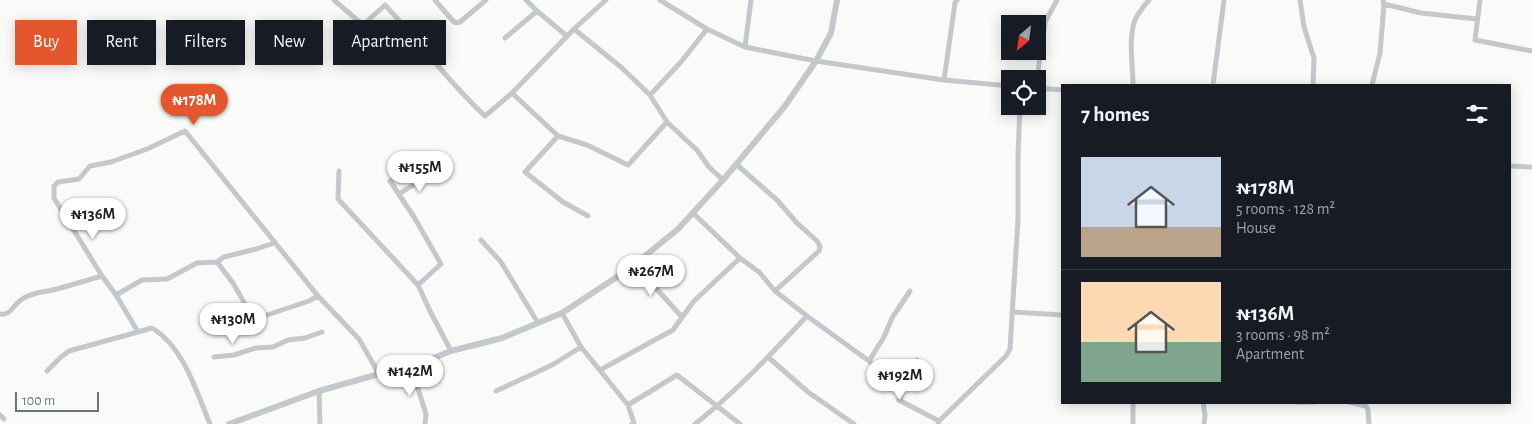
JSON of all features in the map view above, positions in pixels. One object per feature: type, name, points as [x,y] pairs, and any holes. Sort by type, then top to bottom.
[{"type":"street","points":[[334,0],[363,25],[385,5],[466,99],[485,116],[512,93],[574,29],[606,0]]},
{"type":"street","points":[[435,0],[456,23],[460,22],[486,0]]},
{"type":"street","points":[[526,0],[567,36]]},
{"type":"street","points":[[660,0],[707,29],[745,47],[816,61],[944,80],[1001,85]]},
{"type":"street","points":[[745,47],[751,0]]},
{"type":"street","points":[[229,424],[319,392],[379,374],[411,367],[452,351],[502,338],[562,313],[635,264],[678,229],[723,180],[784,106],[816,61],[831,33],[837,0]]},
{"type":"street","points":[[1038,70],[1045,22],[1057,0]]},
{"type":"street","points":[[1133,84],[1132,44],[1135,20],[1149,0]]},
{"type":"street","points":[[1213,84],[1224,0]]},
{"type":"street","points":[[1300,0],[1304,27],[1314,58],[1313,84]]},
{"type":"street","points":[[1480,0],[1476,40],[1532,51]]},
{"type":"street","points":[[944,80],[954,1]]},
{"type":"street","points":[[1372,84],[1380,53],[1384,2],[1421,14],[1477,19]]},
{"type":"street","points":[[506,38],[537,11]]},
{"type":"street","points":[[574,29],[622,68],[650,95],[667,122],[697,150],[709,167],[723,180]]},
{"type":"street","points":[[650,95],[681,62],[707,29]]},
{"type":"street","points":[[1046,89],[1061,90]]},
{"type":"street","points":[[512,93],[558,136],[587,145],[628,165],[667,122]]},
{"type":"street","points":[[917,360],[899,400],[939,422],[1006,356],[1010,349],[1018,220],[1020,115]]},
{"type":"street","points":[[138,332],[54,198],[54,186],[58,182],[79,179],[90,166],[111,162],[148,149],[185,131],[318,296],[359,339],[379,374]]},
{"type":"street","points":[[558,136],[525,172],[563,202],[588,216]]},
{"type":"street","points":[[736,164],[777,200],[797,223],[818,241],[820,246],[819,251],[775,291]]},
{"type":"street","points":[[1511,166],[1532,167]]},
{"type":"street","points":[[339,171],[338,199],[418,285],[452,351]]},
{"type":"street","points":[[399,194],[429,175]]},
{"type":"street","points":[[390,181],[414,217],[441,264],[418,285]]},
{"type":"street","points":[[693,213],[740,258],[759,272],[775,291],[806,316],[869,361],[903,391]]},
{"type":"street","points":[[481,240],[501,262],[538,323]]},
{"type":"street","points":[[116,295],[142,280],[166,279],[197,263],[217,262],[224,257],[274,243]]},
{"type":"street","points":[[600,370],[673,330],[694,301],[740,258]]},
{"type":"street","points":[[217,262],[233,284],[253,318],[309,301],[318,296]]},
{"type":"street","points":[[635,264],[682,317]]},
{"type":"street","points":[[0,314],[4,315],[10,312],[17,301],[32,294],[102,276]]},
{"type":"street","points":[[869,361],[884,337],[892,318],[910,291]]},
{"type":"street","points":[[1013,312],[1061,315]]},
{"type":"street","points":[[562,313],[581,347],[628,405],[634,423],[632,424]]},
{"type":"street","points":[[695,424],[718,406],[806,316]]},
{"type":"street","points":[[47,371],[69,351],[151,328],[172,345],[186,368],[210,424]]},
{"type":"street","points":[[214,357],[234,355],[256,348],[273,347],[288,340],[304,338],[322,332]]},
{"type":"street","points":[[496,391],[552,365],[581,347]]},
{"type":"street","points":[[768,357],[808,392],[854,424]]},
{"type":"street","points":[[411,367],[426,414],[425,424]]},
{"type":"street","points":[[628,405],[677,375],[740,424]]},
{"type":"street","points":[[319,392],[320,424]]},
{"type":"street","points":[[1133,404],[1133,424]]},
{"type":"street","points":[[1203,404],[1204,424]]},
{"type":"street","points":[[1358,404],[1366,406],[1369,424]]}]
